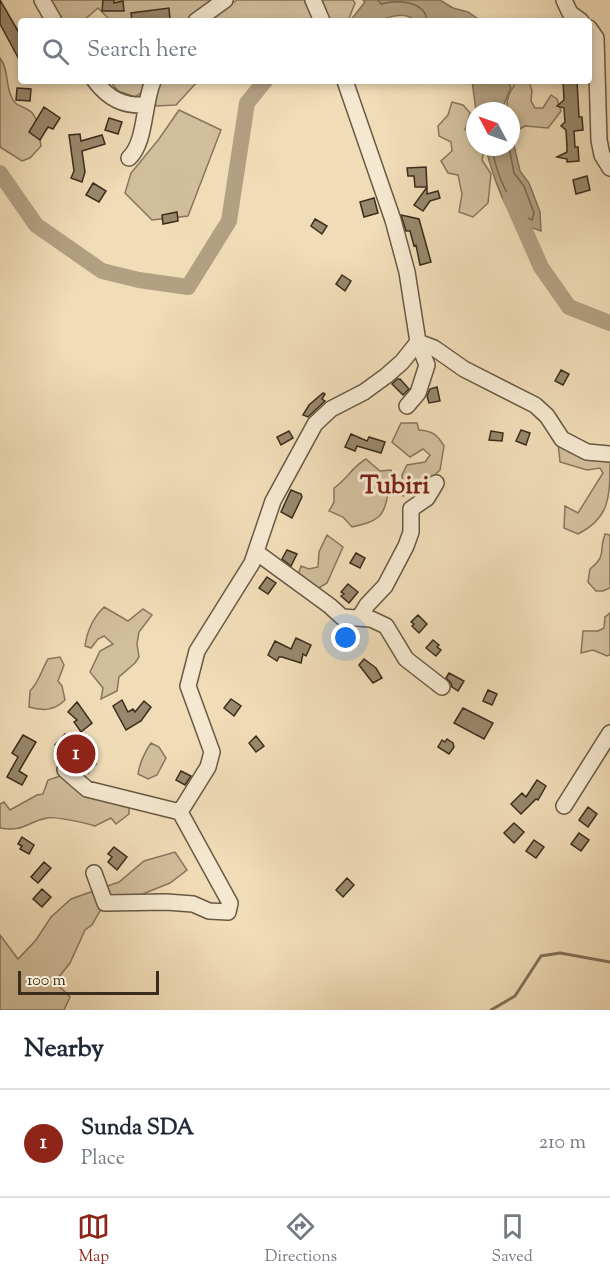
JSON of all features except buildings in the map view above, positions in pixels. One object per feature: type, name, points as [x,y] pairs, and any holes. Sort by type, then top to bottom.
[{"type":"street","points":[[42,0],[52,18]]},
{"type":"street","points":[[200,18],[225,0]]},
{"type":"street","points":[[313,0],[321,18]]},
{"type":"street","points":[[564,0],[570,13],[577,18]]},
{"type":"street","points":[[592,32],[596,38],[599,140],[602,155],[610,168]]},
{"type":"street","points":[[97,84],[104,93],[114,99],[126,104],[146,105]]},
{"type":"street","points":[[129,158],[137,151],[152,84]]},
{"type":"street","points":[[346,84],[393,220],[406,272],[418,342],[427,365],[418,393],[407,406]]},
{"type":"street","points":[[418,342],[434,348],[464,369],[535,405],[547,416],[562,439],[587,452],[610,454]]},
{"type":"street","points":[[180,812],[208,767],[212,752],[188,686],[197,651],[252,563],[273,501],[315,424],[331,409],[364,392],[386,376],[402,362],[418,342]]},
{"type":"street","points":[[358,618],[385,586],[406,546],[411,532],[411,509],[427,498],[436,483]]},
{"type":"street","points":[[255,552],[342,617],[371,619],[386,626],[406,658],[442,687]]},
{"type":"street","points":[[564,806],[610,733]]},
{"type":"street","points":[[65,770],[87,789],[180,812],[230,903],[228,912],[209,910],[193,904],[166,902],[105,903],[94,873]]},
{"type":"shaded area","points":[[49,0],[215,0],[189,18],[108,18],[98,8],[86,18],[60,18]]},
{"type":"shaded area","points":[[237,0],[304,0],[313,18],[212,18]]},
{"type":"shaded area","points":[[322,0],[353,0],[355,3],[349,18],[329,18]]},
{"type":"shaded area","points":[[0,58],[5,67],[8,88],[14,101],[31,111],[38,125],[41,146],[30,158],[22,161],[0,147]]},
{"type":"shaded area","points":[[112,84],[147,84],[146,90],[135,97],[118,91]]},
{"type":"shaded area","points":[[158,84],[195,84],[176,105],[156,106],[153,94]]},
{"type":"shaded area","points":[[513,84],[530,84],[531,101],[535,108],[543,108],[551,95],[557,99],[561,111],[548,128],[525,126],[520,129],[520,102],[507,102]]},
{"type":"shaded area","points":[[452,102],[463,105],[466,108],[466,156],[483,156],[482,160],[491,174],[488,203],[473,217],[459,212],[462,194],[458,175],[448,173],[441,161],[452,151],[451,142],[439,136],[438,126],[448,115]]},
{"type":"shaded area","points":[[179,110],[221,130],[188,216],[152,220],[125,193],[131,173]]},
{"type":"shaded area","points":[[401,423],[417,423],[419,430],[434,434],[444,446],[440,470],[427,487],[403,496],[402,475],[407,465],[425,462],[430,455],[423,449],[410,457],[392,442]]},
{"type":"shaded area","points":[[558,443],[589,459],[610,460],[610,485],[606,505],[596,521],[578,534],[564,528],[565,506],[578,513],[603,473],[600,468],[587,470],[560,462]]},
{"type":"shaded area","points":[[366,459],[380,471],[391,470],[396,491],[388,492],[387,501],[378,517],[352,527],[343,517],[329,511],[334,502],[334,488]]},
{"type":"shaded area","points":[[605,534],[610,535],[610,588],[596,591],[588,582],[590,569],[601,556]]},
{"type":"shaded area","points":[[327,535],[343,547],[327,583],[314,591],[297,579],[301,566],[309,569],[318,567],[319,552]]},
{"type":"shaded area","points":[[104,607],[128,621],[143,609],[152,615],[139,632],[137,644],[139,657],[119,677],[117,691],[101,699],[103,688],[90,672],[100,651],[113,644],[104,636],[98,639],[91,648],[85,646],[91,625]]},
{"type":"shaded area","points":[[610,613],[610,655],[607,656],[593,650],[581,653],[583,631],[598,631],[604,628],[605,617]]},
{"type":"shaded area","points":[[60,657],[64,665],[58,681],[62,686],[65,700],[48,709],[29,707],[30,691],[48,659]]},
{"type":"shaded area","points":[[151,743],[159,747],[166,758],[157,775],[148,779],[138,774]]},
{"type":"shaded area","points":[[63,775],[129,803],[129,814],[116,824],[111,818],[95,826],[51,818],[21,828],[0,828],[0,804],[4,802],[10,810],[43,794],[48,780]]},
{"type":"shaded area","points":[[175,852],[187,870],[170,883],[100,911],[92,925],[85,930],[70,963],[55,982],[70,997],[64,1010],[0,1010],[0,935],[18,959],[36,940],[51,917],[71,899],[119,882],[144,861]]},
{"type":"water","points":[[363,0],[440,0],[477,18],[411,18],[401,15],[387,18],[352,18],[365,2]]},
{"type":"water","points":[[472,84],[510,84],[511,87],[505,102],[475,102]]},
{"type":"water","points":[[488,156],[516,156],[520,171],[529,183],[540,212],[541,231],[523,223],[512,214],[502,197]]},
{"type":"waterway","points":[[0,173],[36,225],[102,271],[139,280],[188,287],[229,221],[247,103],[263,84]]},
{"type":"waterway","points":[[511,199],[541,267],[569,307],[610,323]]},
{"type":"waterway","points":[[491,1010],[515,996],[541,956],[560,953],[610,962]]},
{"type":"place","name":"Sunda SDA","points":[[76,754]]},
{"type":"district","name":"Tubiri","points":[[395,486]]}]
